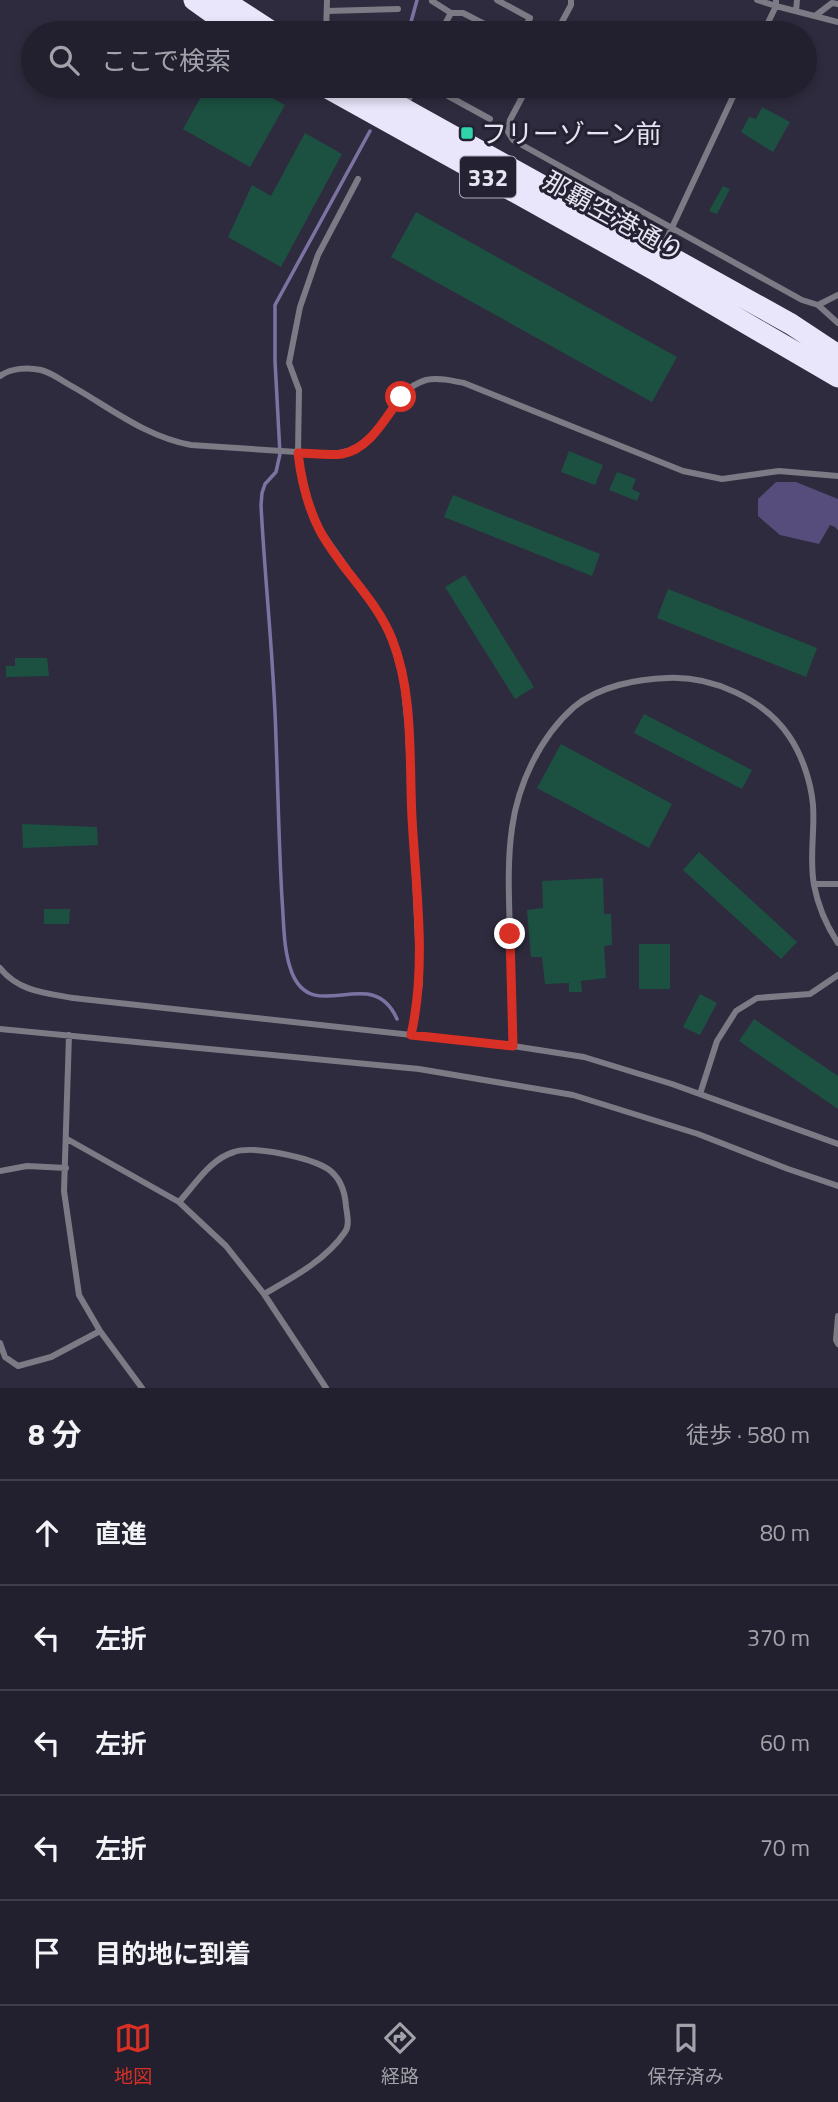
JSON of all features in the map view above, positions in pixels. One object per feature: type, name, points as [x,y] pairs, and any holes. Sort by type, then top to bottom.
[{"type":"highway","points":[[194,0],[223,21]]},
{"type":"highway","points":[[223,0],[255,21]]},
{"type":"highway","name":"那覇空港通り","points":[[347,98],[657,260],[791,324],[838,355]]},
{"type":"highway","name":"那覇空港通り","points":[[385,98],[657,260],[838,377]]},
{"type":"lane","points":[[327,0],[327,21]]},
{"type":"lane","points":[[497,0],[530,18],[528,21]]},
{"type":"lane","points":[[562,21],[571,0]]},
{"type":"lane","points":[[757,0],[838,22]]},
{"type":"lane","points":[[796,11],[797,0]]},
{"type":"lane","points":[[432,1],[451,13],[463,13],[479,21]]},
{"type":"lane","points":[[768,21],[776,3]]},
{"type":"lane","points":[[815,16],[832,3],[838,4]]},
{"type":"lane","points":[[327,10],[398,9]]},
{"type":"lane","points":[[447,21],[451,13]]},
{"type":"lane","points":[[405,109],[410,98]]},
{"type":"lane","points":[[452,98],[490,119]]},
{"type":"lane","points":[[522,98],[508,127],[513,140],[802,300],[818,305],[838,323]]},
{"type":"lane","points":[[657,260],[732,98]]},
{"type":"lane","points":[[358,179],[317,255],[293,335],[289,363],[299,390],[298,453],[306,497],[320,530],[377,611],[392,639],[403,679],[408,729],[420,983],[411,1035]]},
{"type":"lane","points":[[818,305],[838,295]]},
{"type":"lane","points":[[0,376],[7,371],[44,370],[148,432],[169,441],[298,453],[343,454],[358,447],[373,435],[401,397],[414,385],[440,379],[464,383],[683,471],[722,479],[779,471],[838,476]]},
{"type":"lane","points":[[513,1046],[508,876],[512,826],[525,776],[548,735],[575,706],[609,687],[671,678],[722,687],[747,698],[767,712],[788,734],[804,764],[813,804],[811,850],[814,884],[825,922],[838,943]]},
{"type":"lane","points":[[814,884],[838,884]]},
{"type":"lane","points":[[0,968],[9,979],[35,991],[100,1002],[513,1046],[584,1057],[700,1094],[838,1144]]},
{"type":"lane","points":[[700,1094],[717,1041],[736,1011],[757,998],[810,994],[838,975]]},
{"type":"lane","points":[[0,981],[9,979]]},
{"type":"lane","points":[[0,1029],[419,1069],[573,1095],[698,1134],[838,1186]]},
{"type":"lane","points":[[69,1035],[64,1191],[79,1295],[100,1331],[142,1388]]},
{"type":"lane","points":[[67,1139],[179,1202],[226,1245],[264,1294],[326,1388]]},
{"type":"lane","points":[[179,1202],[213,1163],[234,1152],[255,1149],[287,1155],[329,1170],[344,1187],[347,1230],[314,1263],[264,1294]]},
{"type":"lane","points":[[0,1171],[27,1166],[66,1168]]},
{"type":"lane","points":[[838,1316],[838,1344]]},
{"type":"lane","points":[[0,1343],[5,1357],[18,1366],[51,1357],[100,1331]]},
{"type":"shaded area","points":[[776,482],[796,482],[838,499],[838,530],[830,525],[819,544],[780,535],[758,516],[758,499]]},
{"type":"building","points":[[200,98],[272,98],[285,105],[250,167],[183,129]]},
{"type":"building","points":[[762,107],[790,122],[773,152],[741,132],[749,117],[756,119]]},
{"type":"building","points":[[305,133],[342,154],[281,267],[228,237],[252,185],[271,196]]},
{"type":"building","points":[[723,186],[730,189],[717,214],[709,211]]},
{"type":"building","points":[[416,212],[677,357],[652,402],[391,257]]},
{"type":"building","points":[[569,451],[603,465],[595,485],[561,472]]},
{"type":"building","points":[[617,472],[636,479],[632,489],[640,493],[637,501],[609,490]]},
{"type":"building","points":[[453,495],[600,554],[592,576],[444,517]]},
{"type":"building","points":[[465,575],[534,687],[515,699],[445,587]]},
{"type":"building","points":[[668,589],[817,648],[806,677],[657,618]]},
{"type":"building","points":[[15,658],[47,658],[49,676],[6,677],[6,666],[15,666]]},
{"type":"building","points":[[644,714],[752,770],[742,789],[634,733]]},
{"type":"building","points":[[561,744],[672,804],[649,848],[537,788]]},
{"type":"building","points":[[22,824],[97,827],[98,845],[23,848]]},
{"type":"building","points":[[699,852],[797,942],[781,959],[683,870]]},
{"type":"building","points":[[603,878],[604,914],[611,914],[612,945],[604,946],[606,978],[581,981],[582,992],[569,992],[569,983],[545,984],[542,957],[531,957],[527,910],[543,908],[542,881]]},
{"type":"building","points":[[44,909],[70,909],[69,924],[44,924]]},
{"type":"building","points":[[639,944],[670,944],[670,989],[639,989]]},
{"type":"building","points":[[700,994],[717,1003],[700,1035],[683,1027]]},
{"type":"building","points":[[754,1019],[838,1076],[838,1109],[739,1041]]},
{"type":"waterway","points":[[411,21],[417,0]]},
{"type":"waterway","points":[[370,131],[275,305],[280,454],[276,472],[265,484],[261,505],[273,680],[285,946],[289,964],[302,988],[314,995],[373,995],[386,1003],[397,1019]]},
{"type":"place","name":"フリーゾーン前","points":[[467,133]]},
{"type":"route","points":[[401,397],[373,435],[358,447],[343,454],[298,453],[306,497],[320,530],[377,611],[392,639],[403,679],[408,729],[420,983],[411,1035],[513,1046],[510,934]]}]
